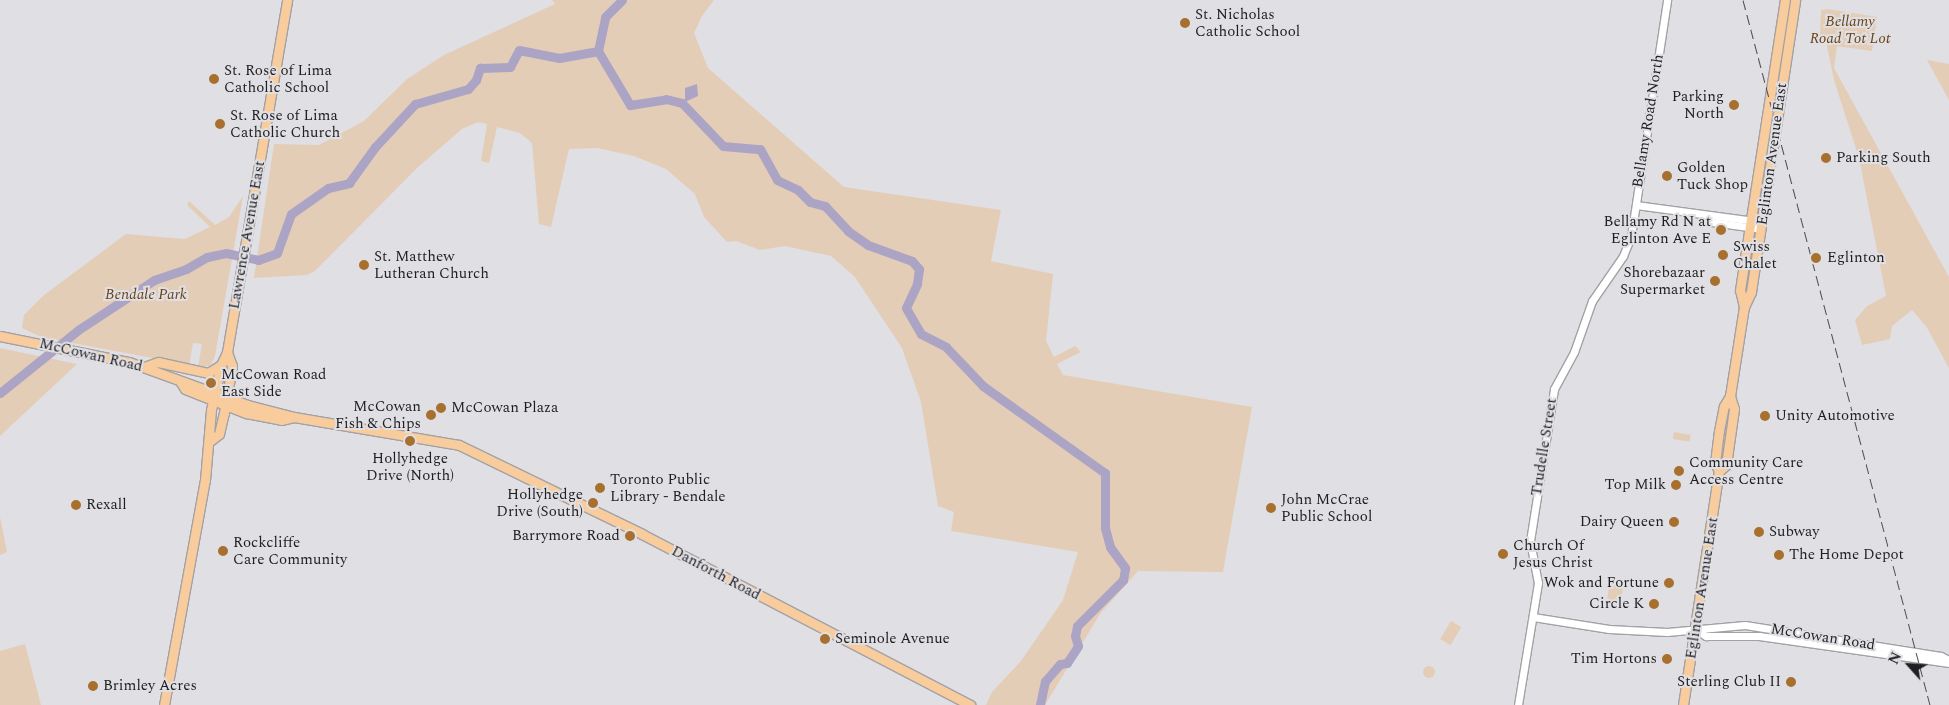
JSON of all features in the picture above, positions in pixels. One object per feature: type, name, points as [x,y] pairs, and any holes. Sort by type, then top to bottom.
[{"type":"main road","name":"Lawrence Avenue East","points":[[164,705],[210,441],[208,431],[221,365],[228,352],[288,0]]},
{"type":"main road","name":"Eglinton Avenue East","points":[[1744,307],[1740,290],[1785,0]]},
{"type":"main road","name":"Eglinton Avenue East","points":[[1683,705],[1720,471],[1726,466],[1734,408],[1730,396],[1744,307],[1752,292],[1795,0]]},
{"type":"main road","name":"McCowan Road","points":[[0,336],[66,348],[144,366],[180,382],[186,389],[226,402],[294,417],[459,445]]},
{"type":"main road","name":"Lawrence Avenue East","points":[[210,441],[219,434],[226,402],[232,366],[228,352]]},
{"type":"main road","points":[[144,366],[158,362],[208,373],[221,365]]},
{"type":"main road","name":"Danforth Road","points":[[459,445],[642,534],[970,705]]},
{"type":"street","name":"Bellamy Road North","points":[[1667,0],[1636,205],[1703,216],[1712,214],[1761,226]]},
{"type":"street","name":"Trudelle Street","points":[[1518,705],[1538,578],[1530,540],[1554,389],[1574,352],[1592,301],[1627,248],[1636,205]]},
{"type":"street","name":"McCowan Road","points":[[1533,617],[1609,630],[1696,630],[1706,636],[1759,636],[1949,661]]},
{"type":"green space","points":[[552,0],[714,0],[702,16],[694,33],[708,68],[844,187],[1001,210],[991,261],[1053,274],[1046,341],[1054,357],[1075,346],[1081,352],[1057,364],[1063,375],[1252,407],[1223,572],[1138,571],[1100,614],[1045,705],[986,705],[992,692],[1021,661],[1063,600],[1078,552],[951,531],[954,512],[938,506],[921,402],[902,348],[855,277],[831,256],[785,246],[760,250],[736,241],[727,242],[704,217],[695,194],[666,169],[634,156],[597,148],[569,149],[551,227],[539,224],[532,143],[520,133],[497,127],[489,163],[481,161],[487,124],[478,122],[462,129],[417,168],[315,271],[307,275],[254,278],[274,144],[319,145],[364,121],[407,79],[444,55],[555,4]]},
{"type":"green space","name":"Bellamy Road Tot Lot","points":[[1828,9],[1877,17],[1872,51],[1837,46],[1834,68],[1949,277],[1949,368],[1926,326],[1912,310],[1892,326],[1890,339],[1862,345],[1855,320],[1867,306],[1886,296],[1859,158],[1834,80],[1825,37],[1820,37],[1821,10]]},
{"type":"green space","points":[[1927,60],[1949,64],[1949,100]]},
{"type":"green space","name":"Bendale Park","points":[[243,196],[215,356],[210,366],[198,367],[202,344],[193,343],[189,365],[41,337],[22,328],[24,315],[44,295],[126,234],[185,239],[210,227],[187,205],[189,201],[215,225],[229,217]]},
{"type":"green space","points":[[0,348],[77,364],[0,436]]},
{"type":"green space","points":[[1674,432],[1691,435],[1690,442],[1673,439]]},
{"type":"green space","points":[[0,517],[7,552],[0,555]]},
{"type":"green space","points":[[1610,580],[1624,582],[1620,609],[1606,607]]},
{"type":"green space","points":[[1451,621],[1461,627],[1450,645],[1440,639]]},
{"type":"green space","points":[[25,644],[41,705],[0,705],[0,651]]},
{"type":"green space","points":[[1431,666],[1434,667],[1434,677],[1427,678],[1424,677],[1423,670],[1424,667]]},
{"type":"shaded area","points":[[697,84],[698,96],[685,102],[685,88]]},
{"type":"waterway","points":[[598,51],[605,17],[622,0]]},
{"type":"waterway","points":[[0,393],[78,330],[154,280],[186,269],[207,257],[226,253],[258,260],[277,253],[291,214],[328,188],[349,183],[375,147],[415,104],[468,89],[476,80],[480,68],[510,67],[519,50],[559,58],[598,51]]},
{"type":"waterway","points":[[598,51],[630,105],[666,99],[682,103],[723,146],[760,149],[777,180],[798,190],[810,202],[825,206],[848,231],[868,245],[912,261],[919,269],[917,284],[906,308],[921,334],[946,347],[983,386],[1105,473],[1105,528],[1110,547],[1125,568],[1123,580],[1077,626],[1075,636],[1078,646],[1067,663],[1060,664],[1045,681],[1040,705]]},
{"type":"railway","points":[[1743,0],[1930,705]]},
{"type":"place","name":"St. Nicholas Catholic School","points":[[1185,23]]},
{"type":"place","name":"St. Rose of Lima Catholic School","points":[[214,79]]},
{"type":"place","name":"Parking North","points":[[1734,105]]},
{"type":"place","name":"St. Rose of Lima Catholic Church","points":[[220,124]]},
{"type":"place","name":"Parking South","points":[[1826,158]]},
{"type":"place","name":"Golden Tuck Shop","points":[[1667,176]]},
{"type":"place","name":"Bellamy Rd N at Eglinton Ave E","points":[[1721,230]]},
{"type":"place","name":"Swiss Chalet","points":[[1723,255]]},
{"type":"place","name":"Eglinton","points":[[1816,258]]},
{"type":"place","name":"St. Matthew Lutheran Church","points":[[364,265]]},
{"type":"place","name":"Shorebazaar Supermarket","points":[[1715,281]]},
{"type":"place","name":"McCowan Road East Side","points":[[211,383]]},
{"type":"place","name":"McCowan Plaza","points":[[441,408]]},
{"type":"place","name":"McCowan Fish & Chips","points":[[431,415]]},
{"type":"place","name":"Unity Automotive","points":[[1765,416]]},
{"type":"place","name":"Hollyhedge Drive (North)","points":[[410,441]]},
{"type":"place","name":"Community Care Access Centre","points":[[1679,471]]},
{"type":"place","name":"Top Milk","points":[[1676,485]]},
{"type":"place","name":"Toronto Public Library - Bendale","points":[[600,488]]},
{"type":"place","name":"Hollyhedge Drive (South)","points":[[593,503]]},
{"type":"place","name":"Rexall","points":[[76,505]]},
{"type":"place","name":"John McCrae Public School","points":[[1271,508]]},
{"type":"place","name":"Dairy Queen","points":[[1674,522]]},
{"type":"place","name":"Subway","points":[[1759,532]]},
{"type":"place","name":"Barrymore Road","points":[[630,536]]},
{"type":"place","name":"Rockcliffe Care Community","points":[[223,551]]},
{"type":"place","name":"Church Of Jesus Christ","points":[[1503,554]]},
{"type":"place","name":"The Home Depot","points":[[1779,555]]},
{"type":"place","name":"Wok and Fortune","points":[[1669,583]]},
{"type":"place","name":"Circle K","points":[[1654,604]]},
{"type":"place","name":"Seminole Avenue","points":[[825,639]]},
{"type":"place","name":"Tim Hortons","points":[[1667,659]]},
{"type":"place","name":"Sterling Club II","points":[[1791,682]]},
{"type":"place","name":"Brimley Acres","points":[[93,686]]}]
